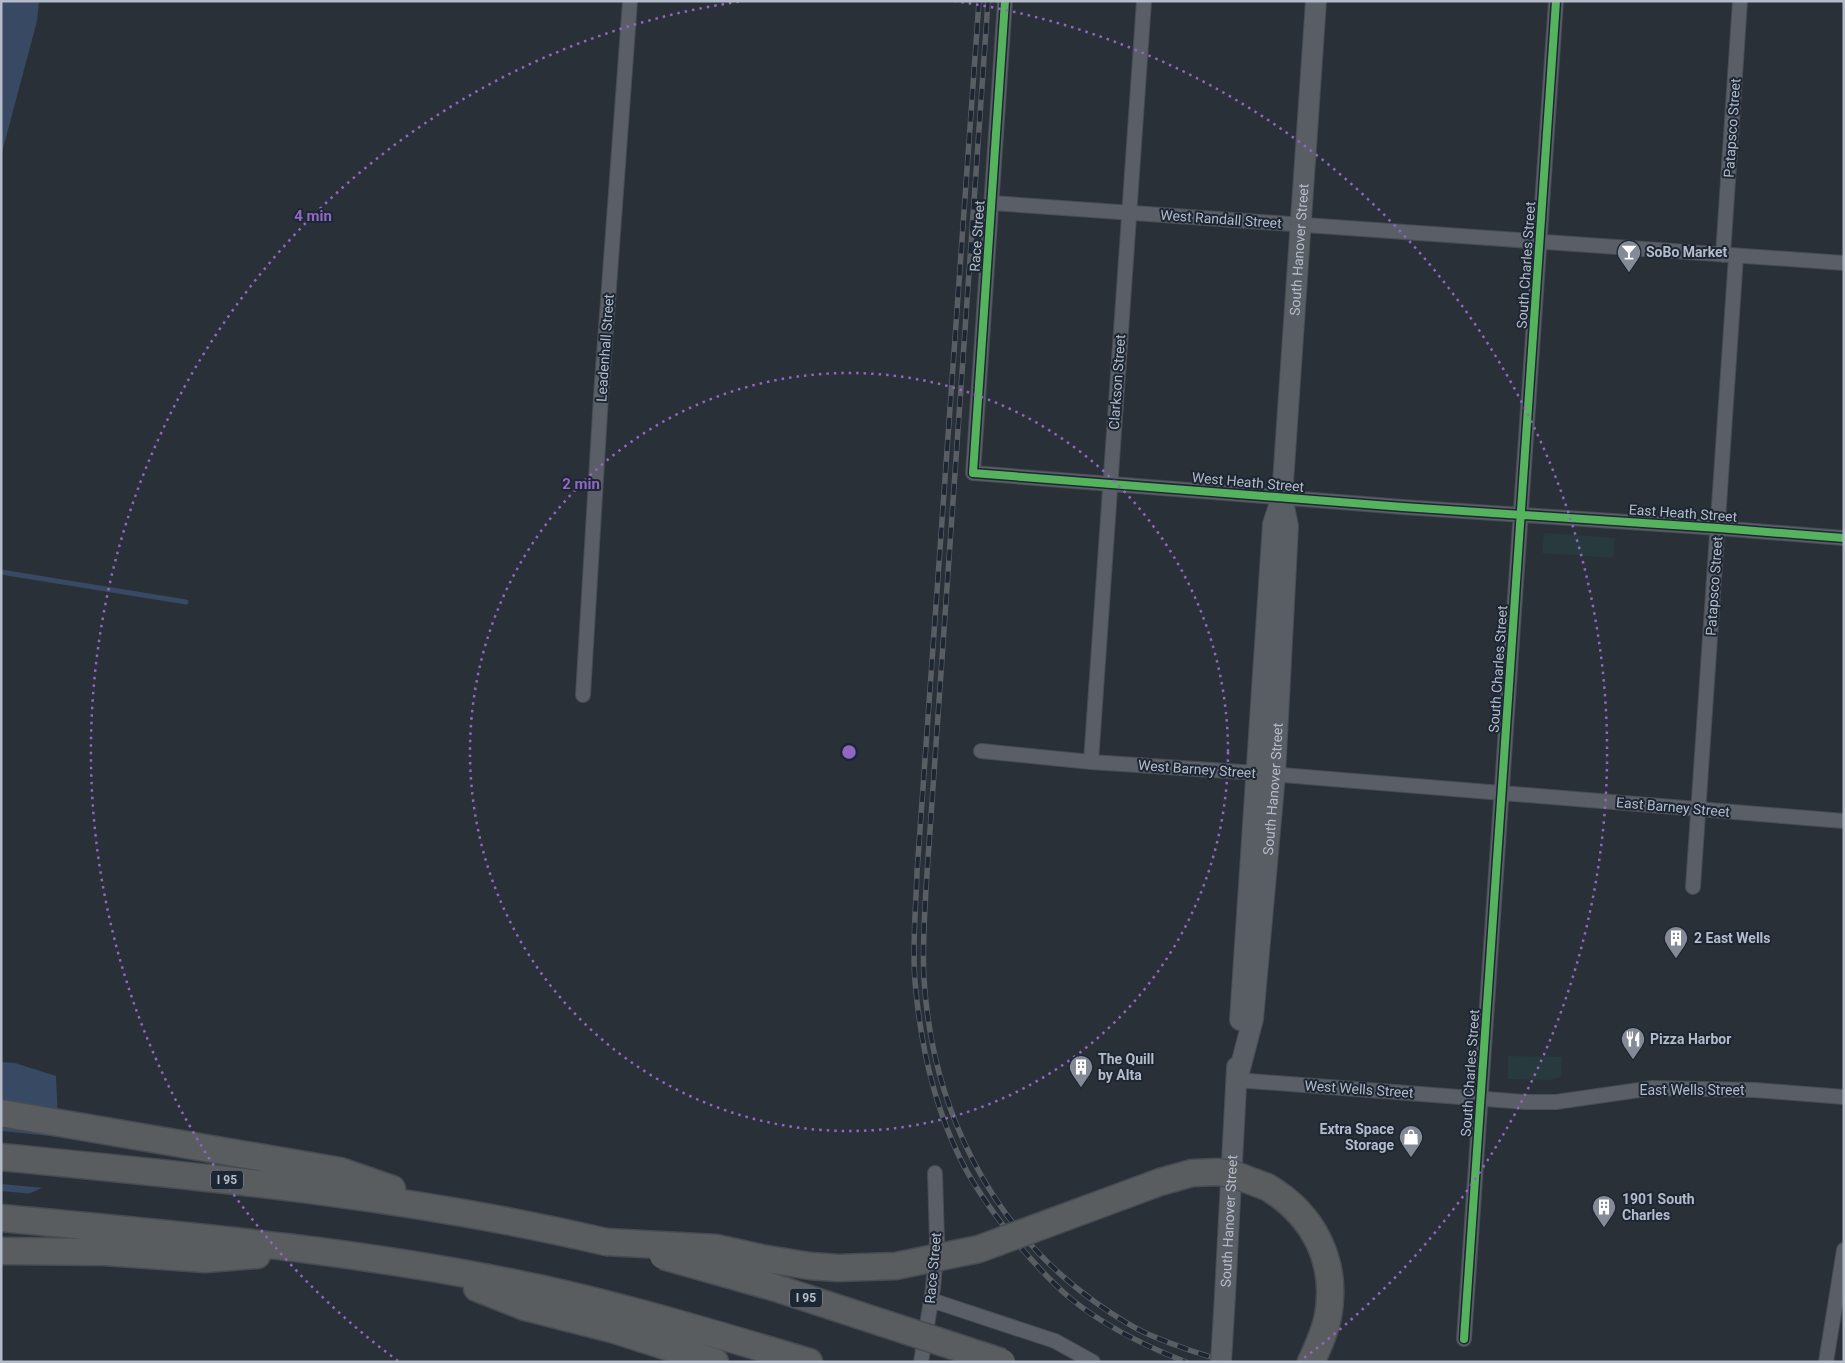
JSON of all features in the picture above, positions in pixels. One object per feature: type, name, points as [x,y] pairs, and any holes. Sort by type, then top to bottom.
[{"type":"highway","points":[[1,1113],[340,1171],[451,1210]]},
{"type":"highway","name":"I 95","points":[[1,1157],[278,1185],[451,1210],[555,1230],[665,1256],[776,1288],[1002,1362]]},
{"type":"highway","points":[[606,1242],[716,1248],[810,1266],[838,1268],[896,1266],[979,1249],[1176,1177],[1206,1172],[1219,1172],[1247,1179],[1278,1193],[1300,1212],[1316,1235],[1327,1266],[1330,1299],[1325,1330],[1311,1362]]},
{"type":"highway","points":[[1,1218],[312,1250],[425,1267],[537,1288],[649,1315],[808,1362]]},
{"type":"highway","points":[[1,1251],[104,1252],[205,1259],[312,1250]]},
{"type":"highway","points":[[425,1267],[525,1308],[616,1330],[715,1362]]},
{"type":"main road","name":"South Hanover Street","points":[[1221,1362],[1237,1080],[1266,774],[1273,524],[1282,497],[1316,1]]},
{"type":"street","name":"Leadenhall Street","points":[[583,695],[602,386],[630,1]]},
{"type":"street","name":"Race Street","points":[[973,473],[1005,1]]},
{"type":"street","name":"Clarkson Street","points":[[1091,762],[1144,1]]},
{"type":"street","name":"South Charles Street","points":[[1464,1339],[1556,1]]},
{"type":"street","name":"Patapsco Street","points":[[1693,887],[1718,528],[1740,1]]},
{"type":"street","name":"West Randall Street","points":[[992,203],[1844,263]]},
{"type":"street","name":"West Heath Street","points":[[973,473],[1521,514]]},
{"type":"street","name":"East Heath Street","points":[[1521,514],[1844,538]]},
{"type":"street","name":"West Barney Street","points":[[982,751],[1091,762],[1502,793]]},
{"type":"street","name":"East Barney Street","points":[[1502,793],[1844,820]]},
{"type":"street","name":"West Wells Street","points":[[1237,1080],[1481,1099]]},
{"type":"street","name":"East Wells Street","points":[[1481,1099],[1556,1102],[1621,1091],[1653,1088],[1755,1090],[1844,1097]]},
{"type":"street","name":"Race Street","points":[[921,1362],[931,1300],[937,1241],[935,1173]]},
{"type":"street","points":[[1826,1362],[1844,1250]]},
{"type":"street","points":[[931,1300],[1055,1342],[1093,1362]]},
{"type":"green space","points":[[1544,533],[1615,538],[1613,558],[1542,553]]},
{"type":"green space","points":[[1508,1056],[1562,1057],[1561,1077],[1549,1080],[1508,1079]]},
{"type":"water","points":[[1,1],[39,1],[37,21],[1,156]]},
{"type":"water","points":[[1,1062],[15,1063],[56,1076],[59,1143],[44,1187],[1,1206]]},
{"type":"pier","points":[[1,1131],[61,1137],[62,1144],[45,1188],[1,1184]]},
{"type":"pier","points":[[1,1191],[34,1194],[1,1208]]},
{"type":"waterway","points":[[1,572],[186,602]]},
{"type":"railway","points":[[979,1],[917,872],[914,967],[920,1026],[935,1093],[959,1156],[986,1202],[1010,1234],[1049,1279],[1083,1308],[1125,1334],[1186,1362]]},
{"type":"railway","points":[[988,1],[927,873],[923,952],[929,1027],[939,1073],[954,1117],[973,1160],[996,1200],[1025,1237],[1058,1272],[1095,1302],[1122,1320],[1143,1332],[1170,1343],[1229,1362]]},
{"type":"cycle path","points":[[1005,1],[973,473],[1403,507],[1844,538]]},
{"type":"cycle path","points":[[1464,1339],[1556,1]]},
{"type":"place","name":"SoBo Market","points":[[1629,273]]},
{"type":"place","name":"2 East Wells","points":[[1676,959]]},
{"type":"place","name":"Pizza Harbor","points":[[1633,1060]]},
{"type":"place","name":"The Quill by Alta","points":[[1081,1088]]},
{"type":"place","name":"Extra Space Storage","points":[[1411,1158]]},
{"type":"place","name":"1901 South Charles","points":[[1604,1228]]}]
